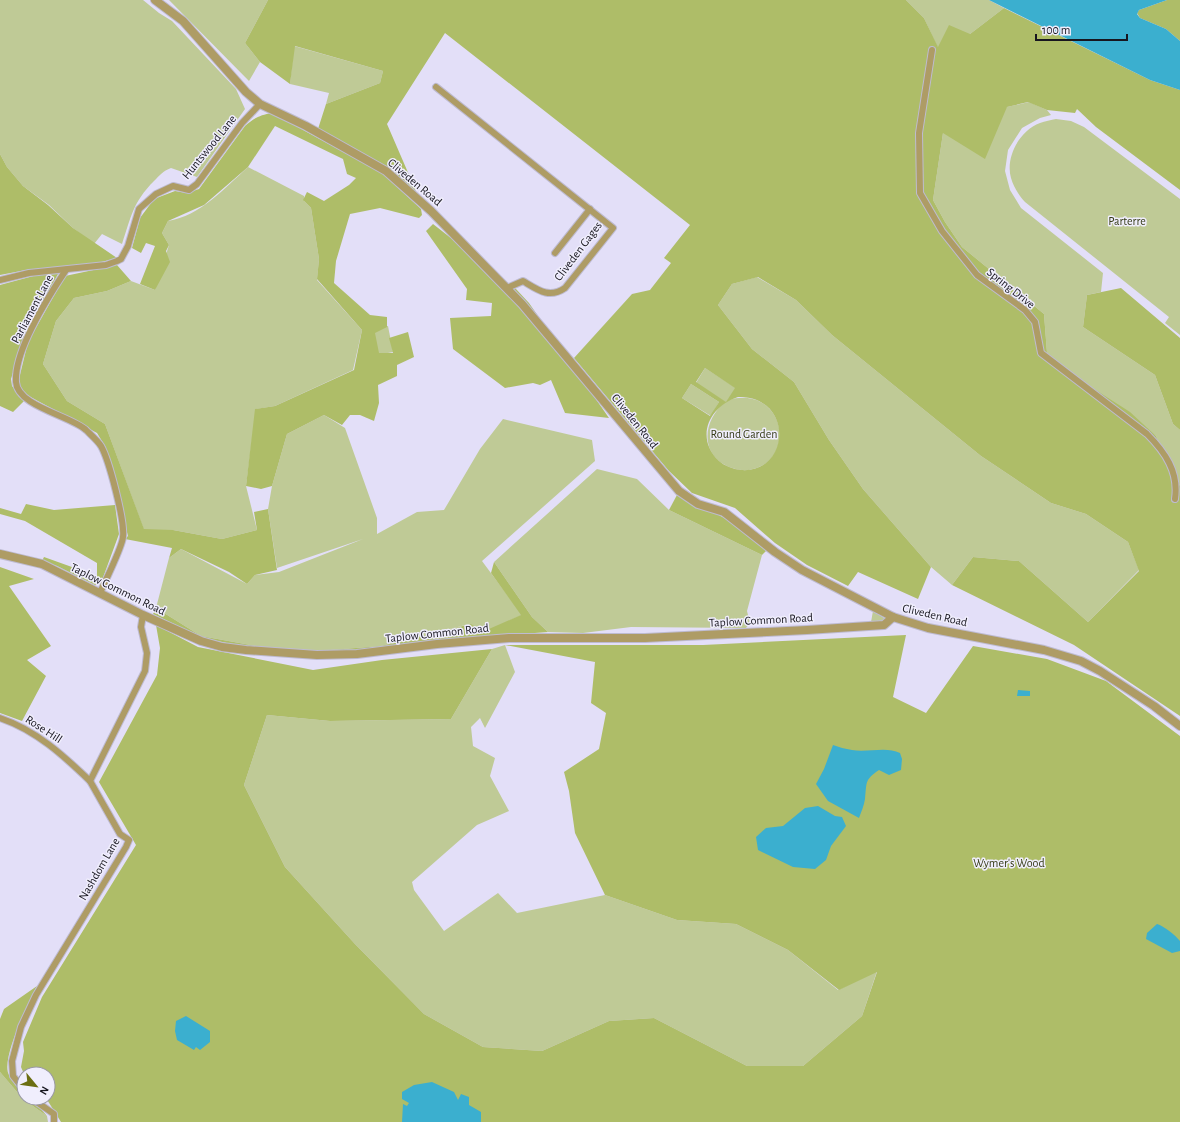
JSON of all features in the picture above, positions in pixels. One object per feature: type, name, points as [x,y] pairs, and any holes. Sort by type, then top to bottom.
[{"type":"street","name":"Cliveden Road","points":[[156,0],[183,22],[246,92],[260,104],[306,126],[386,171],[431,211],[522,304],[679,491],[698,504],[724,512],[775,552],[802,570],[893,617],[928,628],[1044,650],[1080,661],[1100,670],[1154,706],[1180,726]]},
{"type":"street","name":"Spring Drive","points":[[932,50],[919,133],[920,193],[942,230],[977,275],[1025,310],[1035,322],[1041,352],[1148,434],[1158,445],[1170,463],[1177,485],[1175,499]]},
{"type":"street","name":"Cliveden Gages","points":[[436,87],[613,228],[566,288],[553,294],[544,293],[523,282],[507,288]]},
{"type":"street","name":"Huntswood Lane","points":[[0,280],[28,273],[106,265],[121,259],[128,246],[139,209],[156,194],[174,186],[189,190],[197,184],[242,123],[260,104]]},
{"type":"street","points":[[555,253],[590,209]]},
{"type":"street","name":"Parliament Lane","points":[[66,270],[52,291],[20,353],[16,383],[20,394],[61,418],[85,429],[100,446],[119,500],[123,537],[100,593]]},
{"type":"street","name":"Taplow Common Road","points":[[0,554],[42,564],[143,615],[201,641],[222,647],[317,655],[357,654],[437,644],[509,638],[644,638],[884,625],[893,617]]},
{"type":"street","points":[[90,782],[145,671],[147,653],[141,627],[143,615]]},
{"type":"street","name":"Rose Hill","points":[[0,718],[12,722],[55,748],[90,782]]},
{"type":"street","name":"Nashdom Lane","points":[[16,1080],[13,1076],[12,1061],[21,1027],[36,995],[129,840],[120,834],[90,782]]},
{"type":"street","points":[[42,1106],[54,1114],[54,1122]]},
{"type":"green space","points":[[0,0],[143,0],[172,21],[236,89],[245,109],[197,177],[171,168],[161,174],[141,196],[137,203],[122,244],[102,234],[94,244],[73,228],[49,205],[23,186],[7,167],[0,154]]},
{"type":"green space","points":[[169,0],[268,0],[245,43],[260,62],[249,81]]},
{"type":"green space","points":[[268,0],[906,0],[924,18],[938,47],[949,25],[970,34],[1004,8],[1150,80],[1180,90],[1180,190],[1096,127],[1077,109],[1075,113],[1047,110],[1028,102],[1007,107],[985,159],[943,133],[933,200],[945,222],[962,247],[1044,314],[1047,353],[1077,378],[1130,412],[1156,436],[1180,486],[1180,716],[1074,645],[952,585],[973,557],[1019,561],[1088,622],[1139,571],[1128,542],[1086,514],[1051,503],[981,456],[832,335],[796,300],[758,277],[732,284],[718,305],[752,349],[794,382],[829,440],[863,489],[931,567],[918,599],[858,572],[848,586],[807,565],[775,543],[735,508],[692,493],[669,471],[574,358],[632,294],[650,290],[671,263],[664,258],[690,225],[445,33],[387,124],[416,191],[386,166],[318,129],[326,104],[380,83],[383,71],[295,46],[290,84],[260,62],[245,43]],"holes":[[[705,368],[735,388],[726,402],[696,382]],[[691,384],[719,402],[710,416],[682,398]],[[738,397],[757,400],[769,409],[777,421],[779,435],[777,448],[769,460],[757,468],[741,470],[732,468],[719,461],[711,452],[707,442],[709,423],[713,415],[728,401]]]},
{"type":"green space","points":[[906,0],[989,0],[1004,8],[970,34],[938,48],[924,18]]},
{"type":"green space","points":[[1167,0],[1180,0],[1180,41],[1166,29],[1140,18],[1137,13],[1139,10]]},
{"type":"green space","points":[[294,46],[383,71],[380,83],[326,104],[329,93],[290,84]]},
{"type":"green space","points":[[1029,102],[1047,110],[1051,115],[1040,118],[1022,128],[1008,150],[1005,171],[1010,190],[1021,208],[1103,273],[1101,292],[1087,295],[1083,327],[1155,375],[1173,424],[1180,430],[1180,486],[1156,436],[1077,378],[1047,353],[1044,314],[962,247],[945,222],[933,200],[943,133],[1007,107]]},
{"type":"green space","points":[[272,113],[382,173],[421,209],[422,215],[419,218],[380,208],[350,214],[336,261],[334,283],[370,315],[387,317],[387,327],[375,333],[379,353],[393,353],[389,338],[408,332],[414,357],[397,365],[397,376],[378,385],[379,403],[374,421],[360,415],[350,415],[342,425],[324,415],[287,434],[272,486],[261,489],[246,486],[255,409],[275,406],[354,370],[362,330],[317,279],[319,259],[311,208],[303,200],[307,192],[324,201],[349,185],[356,178],[347,174],[343,159],[275,126],[248,167],[204,205],[168,221],[162,233],[169,245],[166,251],[170,262],[155,290],[140,284],[155,246],[146,243],[141,253],[132,248],[140,218],[154,199],[175,191],[187,193],[199,189],[245,126],[257,117]]},
{"type":"green space","name":"Parterre","points":[[1056,119],[1071,121],[1084,127],[1180,199],[1180,335],[1165,323],[1169,317],[1025,202],[1017,191],[1012,182],[1010,170],[1012,153],[1016,145],[1020,138],[1033,127],[1042,122]]},
{"type":"green space","points":[[0,154],[7,167],[23,186],[48,205],[73,228],[117,258],[90,265],[26,270],[0,275]]},
{"type":"green space","points":[[248,167],[304,196],[304,201],[311,208],[319,259],[317,280],[362,330],[353,370],[275,406],[256,409],[246,486],[257,530],[222,539],[173,530],[144,530],[105,424],[67,401],[43,364],[56,321],[74,298],[107,291],[131,281],[155,290],[169,245],[162,233],[168,221],[180,218],[201,207],[221,192]]},
{"type":"green space","points":[[433,224],[516,289],[529,303],[609,418],[565,413],[551,380],[540,385],[533,383],[505,388],[453,349],[450,318],[491,316],[492,303],[466,300],[467,289],[426,231]]},
{"type":"green space","points":[[117,265],[131,281],[107,291],[74,298],[56,321],[43,364],[67,401],[105,424],[144,529],[173,530],[222,539],[257,530],[254,512],[268,509],[277,570],[255,575],[247,584],[229,572],[181,549],[169,558],[172,548],[125,539],[128,536],[105,446],[97,433],[25,394],[18,383],[28,342],[65,276]]},
{"type":"green space","points":[[58,274],[26,332],[11,379],[12,386],[24,401],[13,412],[0,406],[0,285],[37,275]]},
{"type":"green space","points":[[757,277],[796,300],[832,335],[981,456],[1051,503],[1086,514],[1128,542],[1139,570],[1088,622],[1019,561],[973,557],[952,585],[931,567],[863,489],[829,440],[794,382],[752,349],[718,305],[732,284]]},
{"type":"green space","points":[[1121,288],[1180,338],[1180,430],[1173,424],[1155,375],[1083,327],[1087,295]]},
{"type":"green space","points":[[388,326],[393,352],[378,355],[373,328]]},
{"type":"green space","name":"Round Garden","points":[[705,368],[736,388],[728,400],[747,398],[762,403],[773,413],[779,426],[779,440],[775,453],[765,464],[749,470],[738,469],[723,464],[713,455],[709,448],[708,431],[714,415],[725,402],[696,383]]},
{"type":"green space","points":[[691,384],[719,402],[711,416],[682,398]]},
{"type":"green space","points":[[324,415],[345,428],[377,518],[377,534],[417,512],[444,510],[480,449],[503,419],[592,440],[595,461],[482,561],[522,615],[482,633],[470,624],[381,646],[305,652],[256,646],[201,636],[156,608],[169,558],[181,549],[247,584],[255,575],[279,572],[363,539],[277,568],[268,509],[272,486],[287,434]]},
{"type":"green space","points":[[597,469],[637,479],[669,510],[762,555],[747,611],[750,623],[746,628],[631,627],[583,633],[548,632],[532,617],[494,562]]},
{"type":"green space","points":[[678,493],[728,520],[766,551],[762,555],[669,510]]},
{"type":"green space","points":[[26,504],[54,510],[115,505],[119,534],[101,583],[95,585],[57,566],[42,561],[44,557],[97,576],[97,563],[25,521],[0,514],[0,508],[21,514]]},
{"type":"green space","points":[[494,562],[532,617],[548,632],[424,641],[346,652],[309,653],[236,645],[203,638],[153,614],[156,608],[201,636],[256,646],[305,652],[381,646],[471,624],[482,632],[521,615],[491,573]]},
{"type":"green space","points":[[0,567],[34,579],[9,586],[51,646],[27,660],[46,676],[22,721],[0,713]]},
{"type":"green space","points":[[873,611],[884,618],[883,622],[871,622]]},
{"type":"green space","name":"Wymer's Wood","points":[[156,625],[198,647],[313,670],[382,660],[492,649],[451,719],[330,721],[267,715],[244,785],[285,867],[355,944],[424,1014],[483,1047],[542,1051],[609,1021],[654,1018],[747,1066],[803,1066],[862,1016],[877,972],[839,990],[788,950],[736,924],[677,920],[605,895],[575,833],[569,791],[564,772],[599,749],[606,713],[591,703],[595,662],[505,645],[703,645],[906,635],[893,697],[926,713],[973,646],[1047,659],[1106,681],[1180,736],[1180,1122],[61,1122],[51,1106],[56,1106],[56,1066],[21,1066],[24,1051],[23,1042],[42,997],[136,845],[99,782],[157,675],[160,648]]},
{"type":"green space","points":[[505,645],[515,672],[485,728],[480,718],[471,727],[473,746],[495,758],[490,776],[509,811],[477,825],[412,882],[414,890],[444,931],[498,893],[517,913],[605,895],[677,920],[736,924],[788,950],[838,990],[877,971],[862,1016],[803,1066],[747,1066],[654,1018],[609,1021],[542,1051],[483,1047],[424,1014],[355,944],[285,867],[244,785],[267,715],[330,721],[451,719],[492,649]]},
{"type":"green space","points":[[37,986],[17,1031],[8,1057],[7,1068],[10,1077],[16,1083],[16,1091],[0,1072],[0,1019],[4,1009]]},
{"type":"green space","points":[[0,1072],[16,1091],[16,1106],[33,1106],[47,1116],[48,1122],[0,1122]]},
{"type":"green space","points":[[33,1106],[38,1106],[47,1116]]},
{"type":"water","points":[[989,0],[1167,0],[1139,10],[1137,14],[1140,18],[1166,29],[1180,41],[1180,90],[1150,80]]},
{"type":"water","points":[[1018,690],[1030,691],[1030,696],[1017,696]]},
{"type":"water","points":[[833,745],[858,751],[889,750],[900,753],[902,759],[901,770],[889,775],[879,770],[871,776],[867,782],[865,802],[859,818],[828,801],[816,784],[824,769]]},
{"type":"water","points":[[818,806],[835,816],[842,817],[846,826],[831,846],[826,860],[815,869],[793,867],[758,850],[756,837],[766,828],[783,826],[805,808]]},
{"type":"water","points":[[1157,924],[1169,931],[1180,941],[1180,951],[1172,953],[1146,939],[1147,933]]},
{"type":"water","points":[[186,1016],[210,1031],[210,1042],[200,1050],[196,1047],[194,1050],[177,1040],[175,1031],[176,1021]]},
{"type":"water","points":[[432,1082],[454,1092],[458,1100],[461,1094],[469,1097],[469,1105],[481,1112],[481,1122],[402,1122],[403,1104],[407,1106],[409,1103],[402,1099],[402,1092],[414,1085]]}]
